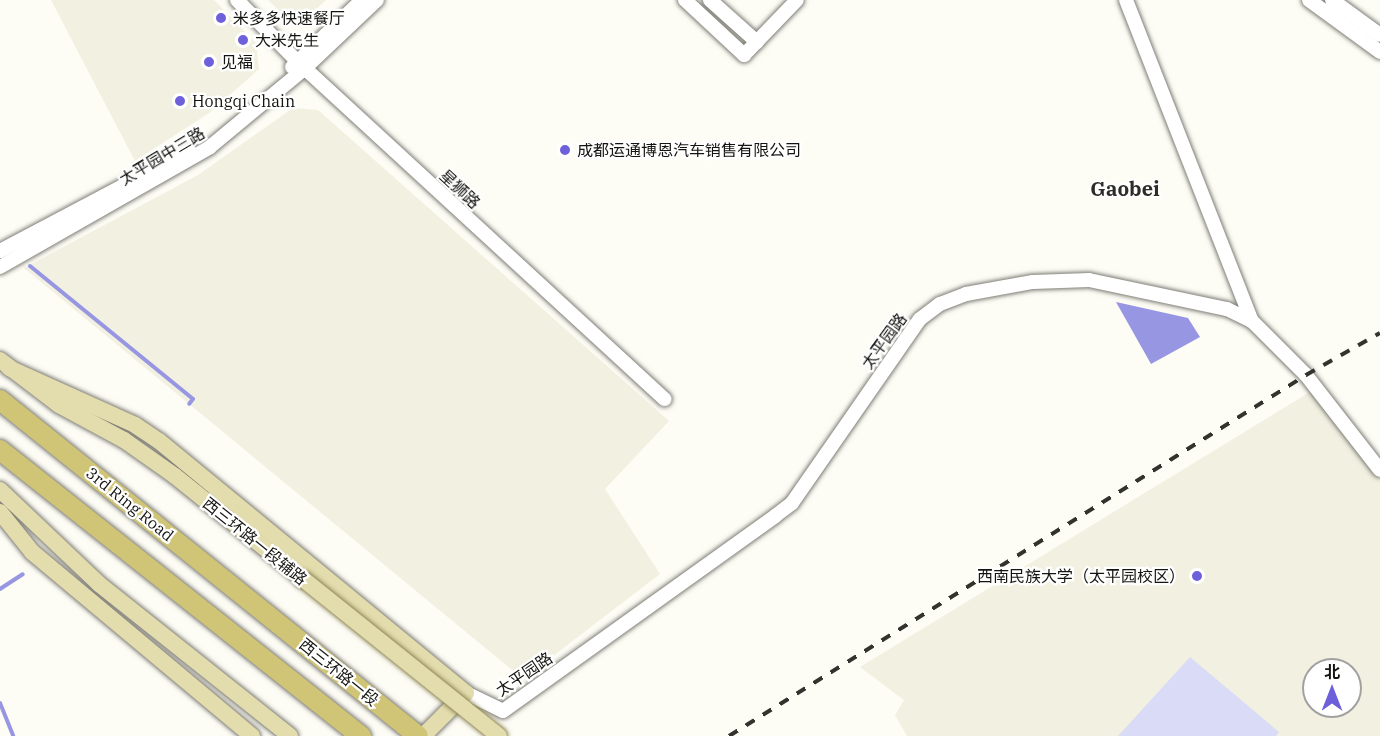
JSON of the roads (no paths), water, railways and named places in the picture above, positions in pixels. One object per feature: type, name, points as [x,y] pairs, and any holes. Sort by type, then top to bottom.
[{"type":"highway","name":"3rd Ring Road","points":[[0,400],[260,608]]},
{"type":"highway","points":[[0,450],[361,736]]},
{"type":"highway","name":"西三环路一段","points":[[260,608],[418,736]]},
{"type":"main road","points":[[5,364],[135,424],[159,441],[466,693],[423,736]]},
{"type":"main road","name":"西三环路一段辅路","points":[[5,364],[59,405],[124,440],[175,476],[499,736]]},
{"type":"main road","points":[[0,490],[99,584],[290,736]]},
{"type":"main road","points":[[0,512],[32,552],[252,736]]},
{"type":"street","name":"星狮路","points":[[237,0],[301,65],[664,399]]},
{"type":"street","name":"太平园中三路","points":[[0,251],[165,166],[208,138],[301,65],[362,0]]},
{"type":"street","name":"太平园中三路","points":[[0,267],[176,170],[210,147],[377,0]]},
{"type":"street","points":[[685,0],[744,55],[797,0]]},
{"type":"street","points":[[710,0],[757,42]]},
{"type":"street","points":[[1126,0],[1252,321]]},
{"type":"street","points":[[1309,0],[1380,52]]},
{"type":"street","points":[[1332,0],[1380,35]]},
{"type":"street","name":"太平园路","points":[[466,693],[503,711],[792,502],[920,318],[940,304],[966,294],[1033,282],[1089,280],[1227,309],[1252,321],[1306,375],[1380,471]]},
{"type":"water","points":[[1116,302],[1188,318],[1200,337],[1151,364]]},
{"type":"waterway","points":[[30,266],[193,399],[189,404]]},
{"type":"waterway","points":[[0,589],[23,574]]},
{"type":"waterway","points":[[0,703],[13,736]]},
{"type":"railway","points":[[729,736],[1306,375],[1380,333]]},
{"type":"place","name":"米多多快速餐厅","points":[[221,18]]},
{"type":"place","name":"大米先生","points":[[243,40]]},
{"type":"place","name":"见福","points":[[209,62]]},
{"type":"place","name":"Hongqi Chain","points":[[180,101]]},
{"type":"place","name":"成都运通博恩汽车销售有限公司","points":[[565,150]]},
{"type":"place","name":"西南民族大学（太平园校区）","points":[[1197,576]]},
{"type":"district","name":"Gaobei","points":[[1125,188]]}]
